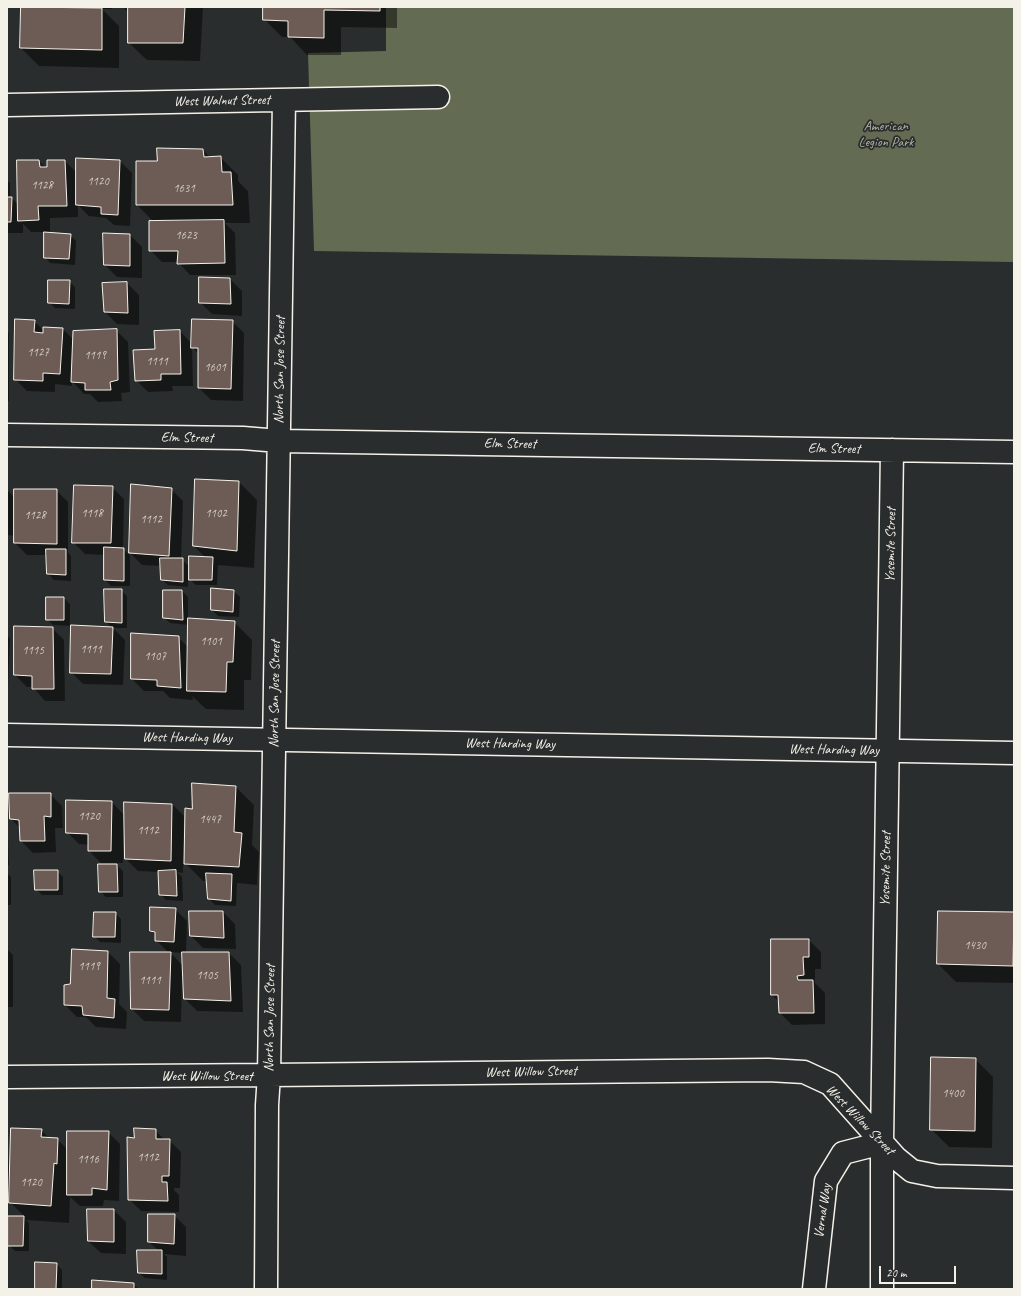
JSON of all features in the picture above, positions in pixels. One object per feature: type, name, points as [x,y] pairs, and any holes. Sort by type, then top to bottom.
[{"type":"street","name":"West Walnut Street","points":[[7,105],[438,98]]},
{"type":"street","name":"North San Jose Street","points":[[266,1289],[267,1105],[269,1075],[275,740],[284,100]]},
{"type":"street","name":"Elm Street","points":[[7,435],[243,438],[279,441],[1014,452]]},
{"type":"street","name":"Yosemite Street","points":[[882,1289],[882,1143],[892,450]]},
{"type":"street","name":"West Harding Way","points":[[7,735],[1014,753]]},
{"type":"street","name":"West Willow Street","points":[[7,1076],[768,1070],[804,1072],[830,1084],[896,1158],[912,1170],[938,1176],[1014,1178]]},
{"type":"street","name":"Vernal Way","points":[[814,1289],[826,1181],[843,1153],[882,1143]]},
{"type":"green space","name":"American Legion Park","points":[[386,7],[1014,7],[1014,262],[314,251],[308,53],[386,51]]},
{"type":"building","points":[[21,7],[102,8],[102,50],[20,48]]},
{"type":"building","points":[[128,7],[185,7],[183,43],[128,43]]},
{"type":"building","points":[[263,7],[380,7],[380,11],[324,10],[324,38],[288,37],[288,21],[263,20]]},
{"type":"building","points":[[157,148],[203,149],[204,157],[221,156],[222,172],[231,172],[233,205],[136,205],[136,161],[157,161]]},
{"type":"building","points":[[76,158],[120,160],[118,215],[101,214],[101,207],[76,205]]},
{"type":"building","points":[[17,160],[39,160],[40,167],[47,167],[47,160],[65,160],[67,206],[38,206],[39,220],[18,221]]},
{"type":"building","points":[[7,197],[12,197],[11,222],[7,222]]},
{"type":"building","points":[[224,220],[225,263],[177,264],[178,251],[149,251],[149,221]]},
{"type":"building","points":[[44,232],[71,234],[69,259],[44,258]]},
{"type":"building","points":[[103,233],[130,234],[130,266],[104,265]]},
{"type":"building","points":[[199,277],[230,278],[231,304],[199,303]]},
{"type":"building","points":[[48,280],[70,280],[69,304],[48,303]]},
{"type":"building","points":[[127,282],[128,313],[104,312],[102,283]]},
{"type":"building","points":[[15,319],[35,320],[34,332],[43,333],[43,327],[63,328],[60,374],[43,373],[43,381],[14,380]]},
{"type":"building","points":[[192,319],[233,320],[231,389],[198,388],[198,348],[191,348]]},
{"type":"building","points":[[117,329],[118,380],[110,382],[111,390],[85,390],[85,383],[71,382],[73,331]]},
{"type":"building","points":[[180,330],[181,374],[161,374],[161,380],[135,381],[133,350],[155,349],[154,331]]},
{"type":"building","points":[[195,479],[239,481],[237,551],[193,546]]},
{"type":"building","points":[[131,484],[172,488],[169,556],[129,553]]},
{"type":"building","points":[[74,485],[113,486],[111,543],[72,543]]},
{"type":"building","points":[[14,489],[57,489],[57,544],[14,543]]},
{"type":"building","points":[[104,547],[124,548],[124,581],[104,580]]},
{"type":"building","points":[[46,549],[66,549],[66,575],[47,574]]},
{"type":"building","points":[[189,556],[213,557],[212,580],[189,580]]},
{"type":"building","points":[[160,558],[183,558],[183,582],[161,580]]},
{"type":"building","points":[[211,588],[234,590],[233,612],[211,610]]},
{"type":"building","points":[[104,589],[122,589],[122,623],[105,622]]},
{"type":"building","points":[[163,590],[182,590],[183,620],[163,618]]},
{"type":"building","points":[[46,597],[64,597],[64,620],[46,620]]},
{"type":"building","points":[[188,618],[235,621],[233,662],[227,662],[226,692],[187,691]]},
{"type":"building","points":[[71,625],[113,627],[111,674],[70,673]]},
{"type":"building","points":[[14,626],[53,627],[54,689],[32,689],[32,676],[14,675]]},
{"type":"building","points":[[131,633],[179,636],[181,688],[157,686],[157,680],[131,679]]},
{"type":"building","points":[[192,783],[236,786],[234,832],[242,833],[239,867],[184,864],[185,808],[192,809]]},
{"type":"building","points":[[9,793],[51,793],[51,817],[44,816],[45,841],[20,841],[19,820],[10,819]]},
{"type":"building","points":[[66,800],[112,801],[111,851],[88,851],[88,834],[66,833]]},
{"type":"building","points":[[124,802],[172,804],[171,861],[125,859]]},
{"type":"building","points":[[98,864],[117,864],[118,892],[99,892]]},
{"type":"building","points":[[34,870],[58,870],[58,890],[35,890]]},
{"type":"building","points":[[176,870],[177,896],[159,895],[158,871]]},
{"type":"building","points":[[206,873],[232,874],[231,901],[208,899]]},
{"type":"building","points":[[150,907],[176,908],[174,942],[155,941],[155,932],[150,931]]},
{"type":"building","points":[[189,911],[223,911],[224,938],[190,936]]},
{"type":"building","points":[[938,911],[1014,912],[1013,966],[937,964]]},
{"type":"building","points":[[94,912],[116,912],[115,937],[93,937]]},
{"type":"building","points":[[771,939],[809,939],[809,957],[803,957],[804,975],[797,976],[798,980],[813,980],[814,1013],[779,1013],[778,995],[771,995]]},
{"type":"building","points":[[72,949],[108,951],[107,998],[115,999],[114,1018],[83,1015],[82,1006],[64,1005],[64,985],[70,984]]},
{"type":"building","points":[[130,952],[171,952],[169,1010],[131,1009]]},
{"type":"building","points":[[182,952],[229,952],[231,1001],[184,999]]},
{"type":"building","points":[[931,1057],[976,1058],[975,1131],[930,1130]]},
{"type":"building","points":[[11,1128],[42,1129],[41,1137],[58,1138],[57,1164],[54,1163],[51,1206],[9,1203]]},
{"type":"building","points":[[134,1128],[156,1129],[156,1139],[170,1139],[169,1176],[162,1176],[162,1182],[167,1182],[168,1201],[128,1200],[127,1137],[134,1138]]},
{"type":"building","points":[[67,1131],[109,1131],[107,1190],[92,1188],[92,1195],[67,1195]]},
{"type":"building","points":[[87,1209],[114,1209],[114,1242],[88,1241]]},
{"type":"building","points":[[148,1214],[175,1214],[174,1244],[148,1242]]},
{"type":"building","points":[[8,1216],[24,1216],[23,1246],[8,1246]]},
{"type":"building","points":[[137,1250],[162,1250],[162,1274],[138,1273]]},
{"type":"building","points":[[35,1262],[57,1263],[56,1289],[35,1289]]},
{"type":"building","points":[[92,1280],[134,1283],[134,1289],[92,1289]]}]
